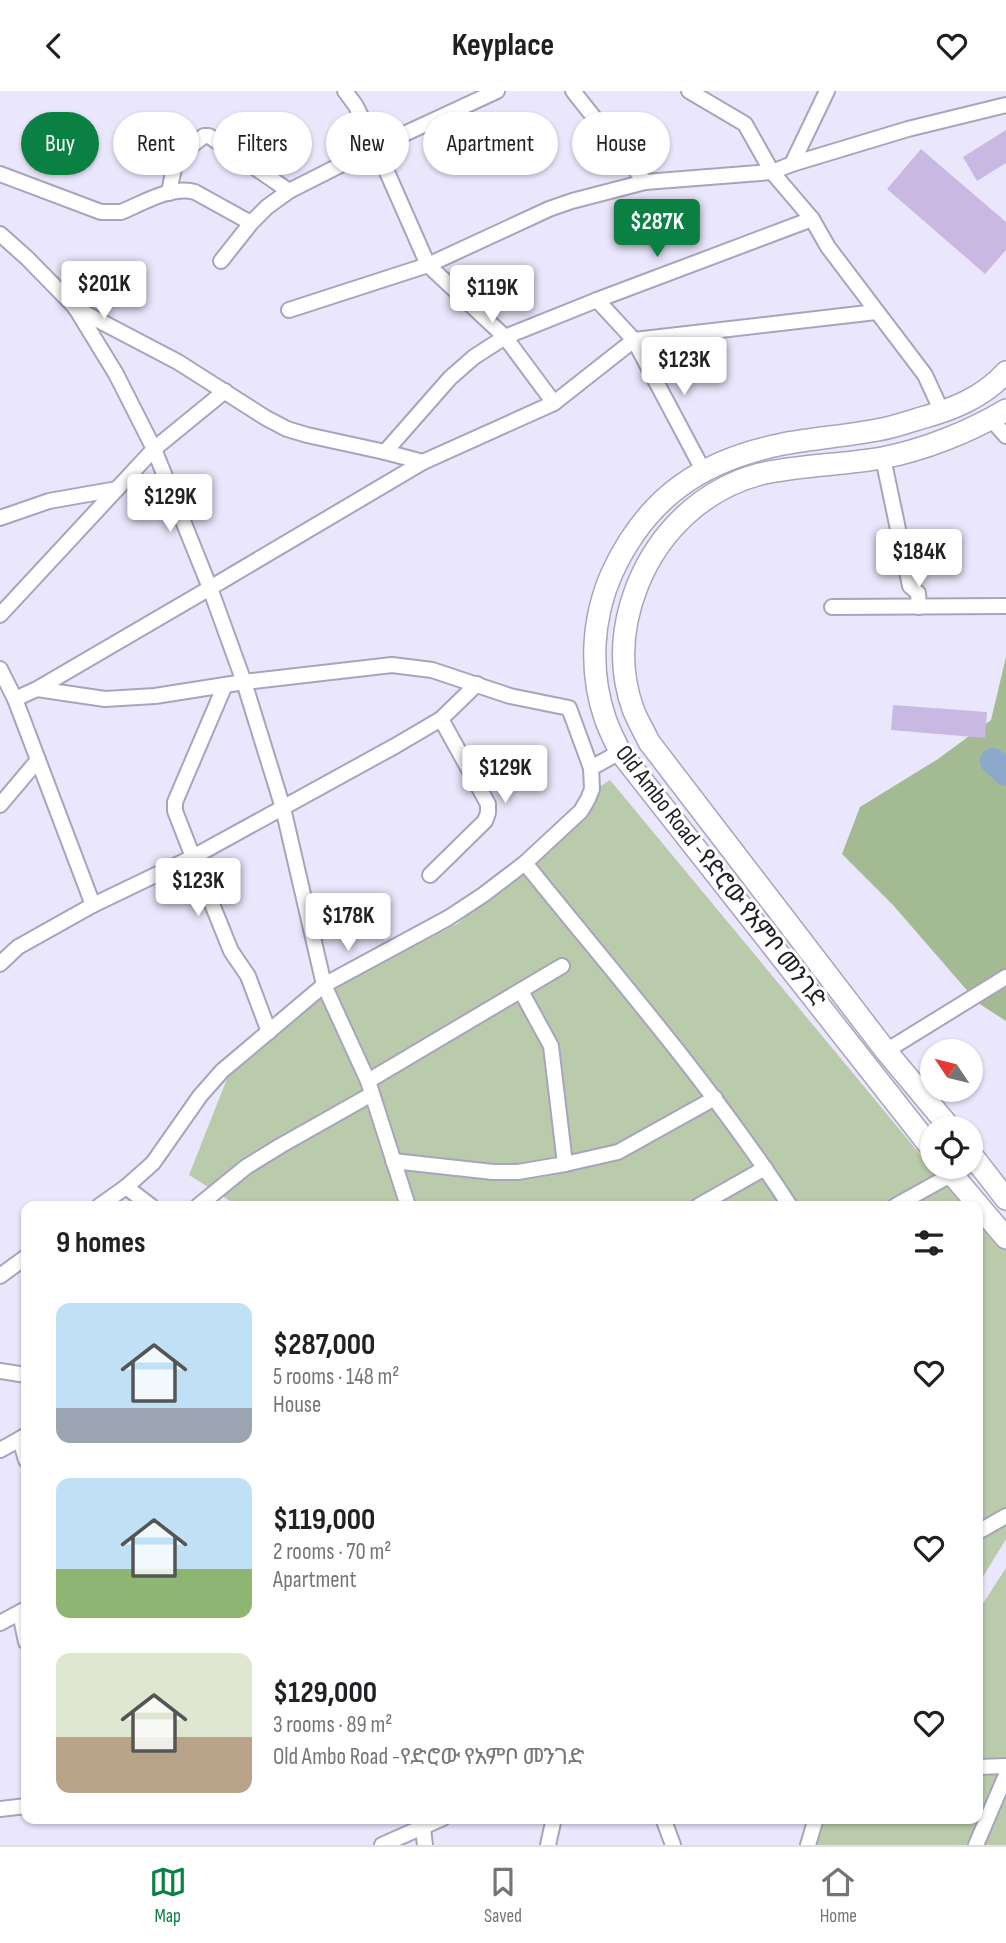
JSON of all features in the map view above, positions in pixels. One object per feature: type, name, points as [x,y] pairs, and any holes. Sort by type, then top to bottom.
[{"type":"main road","name":"Old Ambo Road -የድሮው የአምቦ መንገድ","points":[[920,1133],[621,752],[605,719],[598,692],[594,663],[595,638],[606,587],[620,557],[652,512],[670,493],[703,470],[723,460],[783,444],[879,430],[942,412],[980,395],[1006,372]]},
{"type":"main road","name":"Old Ambo Road -የድሮው የአምቦ መንገድ","points":[[940,1116],[886,1051],[649,743],[632,708],[625,676],[625,625],[644,570],[657,549],[691,509],[715,492],[737,481],[763,474],[883,458],[959,435],[999,414]]},
{"type":"main road","points":[[634,536],[657,549]]},
{"type":"main road","points":[[972,1179],[1006,1238]]},
{"type":"main road","points":[[981,1179],[1006,1199]]},
{"type":"street","points":[[345,91],[359,112]]},
{"type":"street","points":[[409,132],[497,91]]},
{"type":"street","points":[[573,91],[645,182]]},
{"type":"street","points":[[688,91],[745,124],[772,172],[812,219],[828,247],[925,375],[942,412]]},
{"type":"street","points":[[792,164],[827,91]]},
{"type":"street","points":[[289,310],[428,265],[549,209],[645,182],[772,172],[929,123],[1006,105]]},
{"type":"street","points":[[169,193],[174,163],[178,156],[204,136],[209,136],[289,191]]},
{"type":"street","points":[[221,261],[267,207],[289,191],[326,172]]},
{"type":"street","points":[[0,174],[101,212],[121,212],[186,189],[251,223]]},
{"type":"street","points":[[388,175],[428,265],[505,337],[554,403]]},
{"type":"street","points":[[385,452],[450,378],[474,357],[505,337],[812,219]]},
{"type":"street","points":[[0,234],[75,307],[116,374],[154,449],[210,588],[244,682],[283,808],[324,985],[370,1087],[406,1201]]},
{"type":"street","points":[[597,300],[634,340],[703,470]]},
{"type":"street","points":[[75,307],[178,362],[287,429],[423,462]]},
{"type":"street","points":[[15,699],[37,689],[423,462],[554,403],[634,340],[876,312]]},
{"type":"street","points":[[0,615],[154,449],[225,391]]},
{"type":"street","points":[[999,414],[1006,436]]},
{"type":"street","points":[[883,458],[910,586],[918,593],[919,607]]},
{"type":"street","points":[[0,518],[49,501],[117,489]]},
{"type":"street","points":[[832,607],[1006,606]]},
{"type":"street","points":[[37,689],[105,699],[155,696],[244,682],[392,666],[432,670],[510,696],[569,708],[591,768],[592,789],[581,811],[525,863],[448,918],[324,985],[222,1071],[200,1096],[153,1163],[106,1201]]},
{"type":"street","points":[[0,669],[15,699],[93,905]]},
{"type":"street","points":[[0,964],[18,947],[93,905],[193,857],[441,719],[477,684]]},
{"type":"street","points":[[225,685],[175,801],[175,811],[231,951],[248,976],[269,1032]]},
{"type":"street","points":[[430,875],[485,821],[488,813],[488,804],[441,719]]},
{"type":"street","points":[[591,768],[621,752]]},
{"type":"street","points":[[0,805],[38,760]]},
{"type":"street","points":[[525,863],[715,1098],[787,1201]]},
{"type":"street","points":[[204,1201],[246,1167],[562,966]]},
{"type":"street","points":[[886,1051],[1006,977]]},
{"type":"street","points":[[521,991],[551,1046],[565,1164]]},
{"type":"street","points":[[393,1161],[492,1173],[518,1173],[565,1164],[618,1152],[715,1098]]},
{"type":"street","points":[[707,1201],[765,1168]]},
{"type":"street","points":[[903,1201],[940,1179]]},
{"type":"street","points":[[126,1187],[144,1201]]},
{"type":"street","points":[[0,1276],[21,1261]]},
{"type":"street","points":[[0,1371],[21,1374]]},
{"type":"street","points":[[0,1450],[21,1438]]},
{"type":"street","points":[[983,1529],[1006,1516]]},
{"type":"street","points":[[0,1623],[21,1612]]},
{"type":"street","points":[[983,1767],[1006,1766]]},
{"type":"street","points":[[976,1845],[1006,1775]]},
{"type":"street","points":[[0,1809],[21,1807]]},
{"type":"street","points":[[382,1845],[421,1824]]},
{"type":"street","points":[[423,1824],[425,1845]]},
{"type":"street","points":[[548,1845],[553,1824]]},
{"type":"street","points":[[665,1824],[673,1845]]},
{"type":"street","points":[[808,1845],[814,1824]]},
{"type":"green space","points":[[1006,657],[1006,1021],[978,1003],[893,905],[842,854],[860,807],[938,759],[991,720]]},
{"type":"green space","points":[[610,780],[920,1154],[920,1179],[941,1179],[961,1201],[230,1201],[189,1175],[236,1056],[347,980],[457,924],[522,869],[596,789]]},
{"type":"green space","points":[[983,1224],[1006,1249],[1006,1539],[983,1577]]},
{"type":"green space","points":[[1006,1568],[1006,1845],[809,1845],[821,1824],[983,1824],[983,1603]]},
{"type":"building","points":[[1006,130],[1006,163],[977,181],[963,157]]},
{"type":"building","points":[[921,149],[1006,222],[1006,250],[985,274],[887,189]]},
{"type":"building","points":[[893,705],[987,712],[985,738],[891,730]]},
{"type":"waterway","points":[[993,761],[1006,773]]}]
